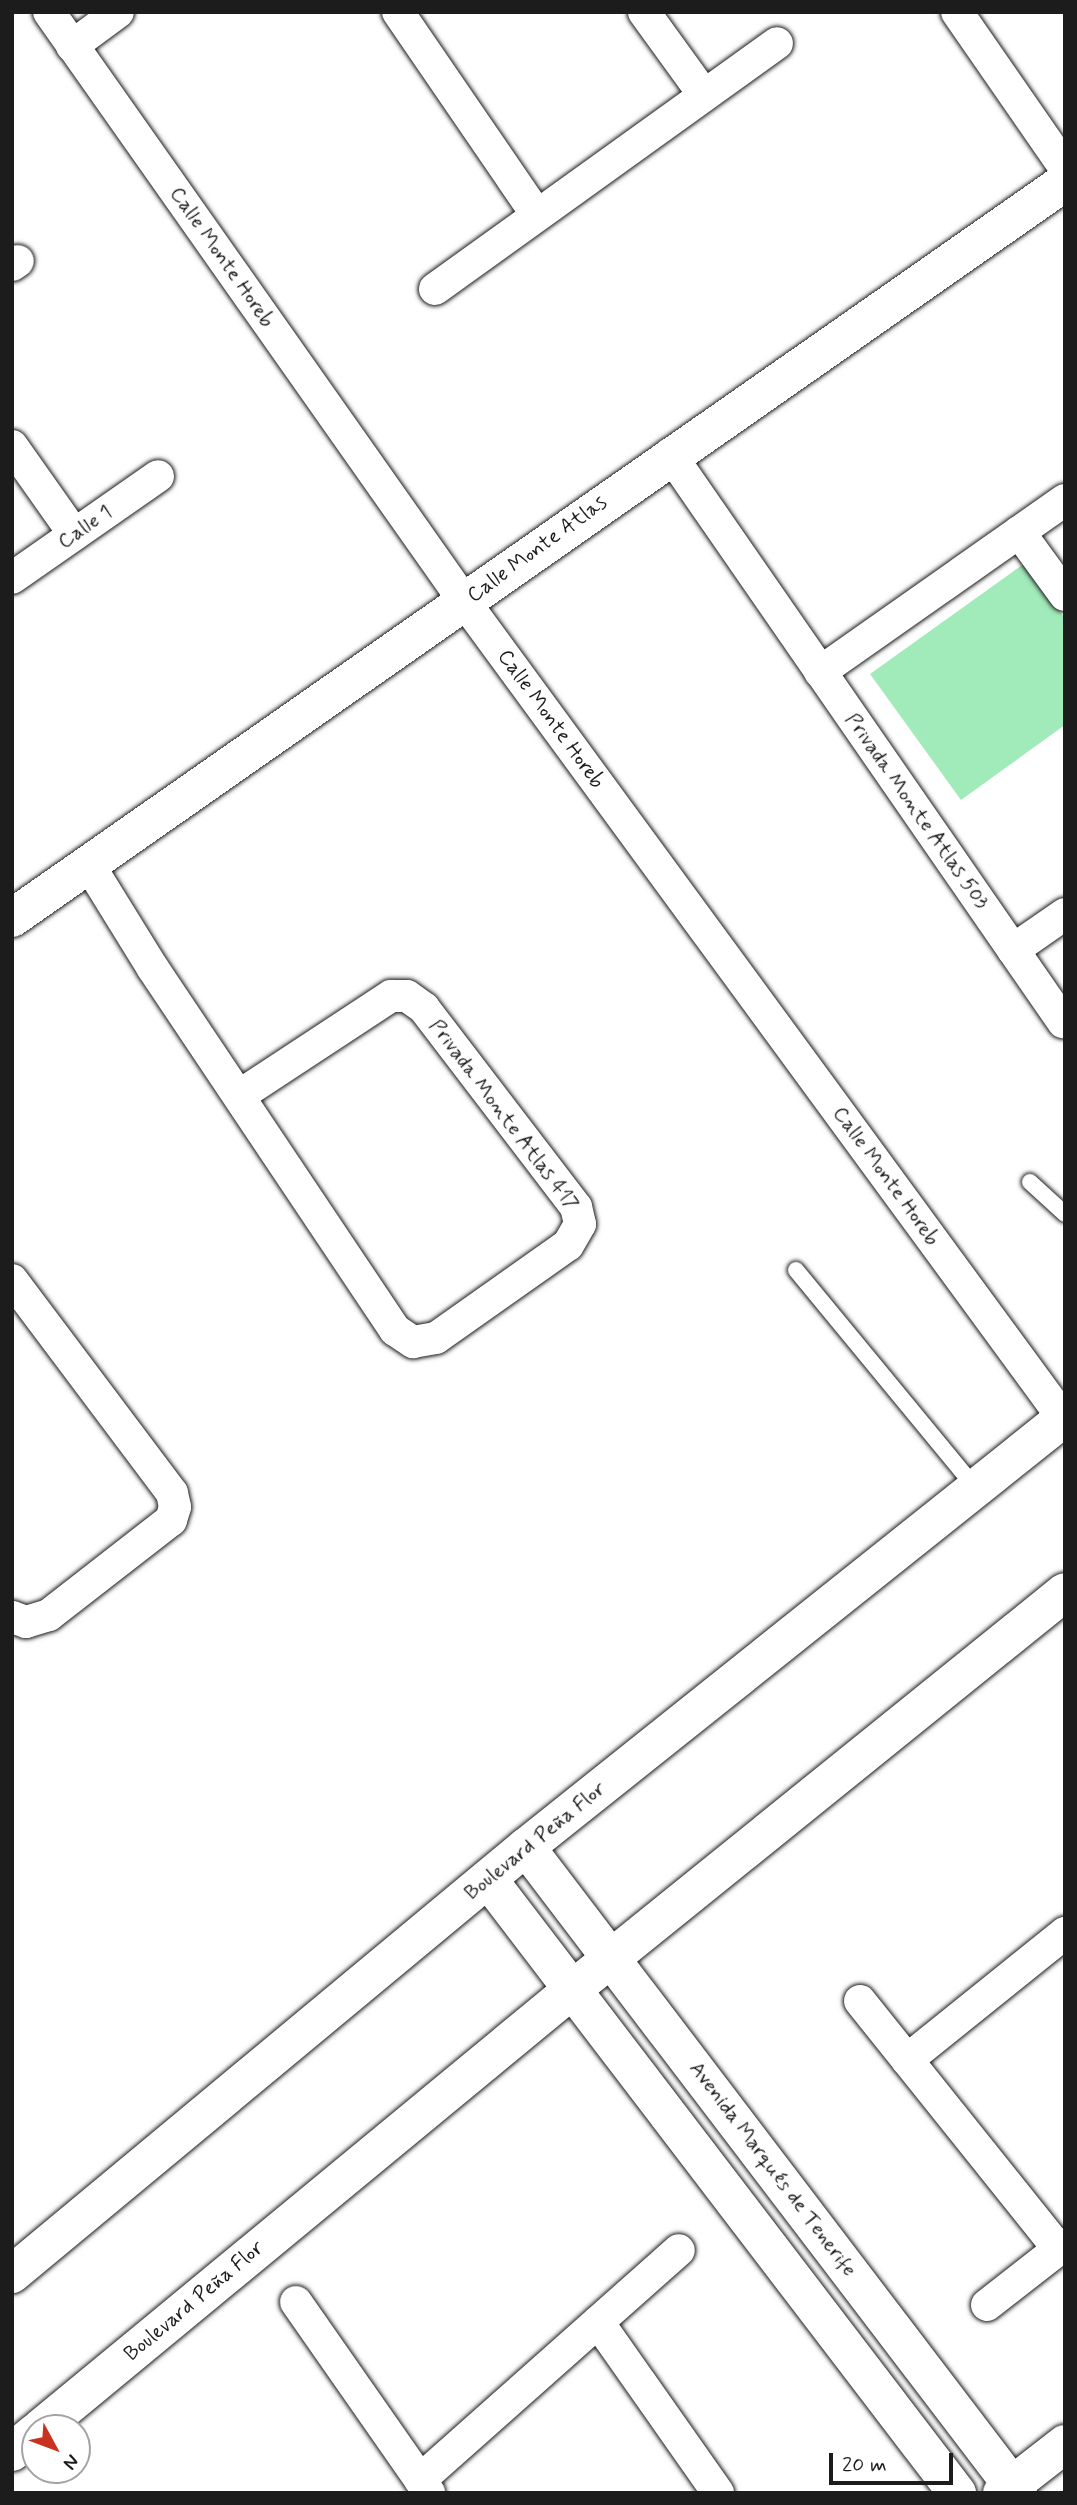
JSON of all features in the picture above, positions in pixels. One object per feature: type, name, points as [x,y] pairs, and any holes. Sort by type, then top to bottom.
[{"type":"street","name":"Calle Monte Horeb","points":[[49,12],[464,601],[1064,1418]]},
{"type":"street","points":[[72,46],[118,12]]},
{"type":"street","points":[[398,12],[537,215]]},
{"type":"street","points":[[644,12],[704,95]]},
{"type":"street","points":[[957,12],[1065,168]]},
{"type":"street","points":[[435,289],[777,43]]},
{"type":"street","name":"Calle Monte Atlas","points":[[12,918],[670,454],[1065,182]]},
{"type":"street","points":[[12,446],[74,534]]},
{"type":"street","name":"Privada Monte Atlas 503","points":[[670,454],[1063,1022]]},
{"type":"street","name":"Calle 1","points":[[12,578],[158,475]]},
{"type":"street","points":[[820,671],[1065,500]]},
{"type":"street","points":[[1019,532],[1065,595]]},
{"type":"street","name":"Privada Monte Atlas 417","points":[[89,865],[240,1095],[395,1330],[412,1342],[436,1338],[568,1245],[580,1224],[568,1196],[424,1008],[407,996],[391,996],[240,1095]]},
{"type":"street","points":[[1013,950],[1065,914]]},
{"type":"street","points":[[12,1280],[172,1493],[175,1507],[171,1520],[48,1615],[26,1622],[12,1617]]},
{"type":"street","name":"Boulevard Peña Flor","points":[[12,2274],[526,1847],[1064,1418]]},
{"type":"street","name":"Boulevard Peña Flor","points":[[58,2414],[573,1989],[1065,1592]]},
{"type":"street","name":"Avenida Marqués de Tenerife","points":[[526,1847],[614,1957],[1011,2490]]},
{"type":"street","points":[[488,1879],[957,2493]]},
{"type":"street","points":[[907,2060],[1065,1933]]},
{"type":"street","points":[[860,2001],[1062,2246],[987,2305]]},
{"type":"street","points":[[296,2302],[424,2486],[598,2322],[679,2250]]},
{"type":"street","points":[[598,2322],[718,2493]]},
{"type":"street","points":[[1011,2490],[1065,2444]]},
{"type":"lane","points":[[1030,1182],[1065,1214]]},
{"type":"lane","points":[[796,1270],[976,1488]]},
{"type":"green space","points":[[1025,563],[1065,619],[1065,725],[961,800],[870,674]]}]
